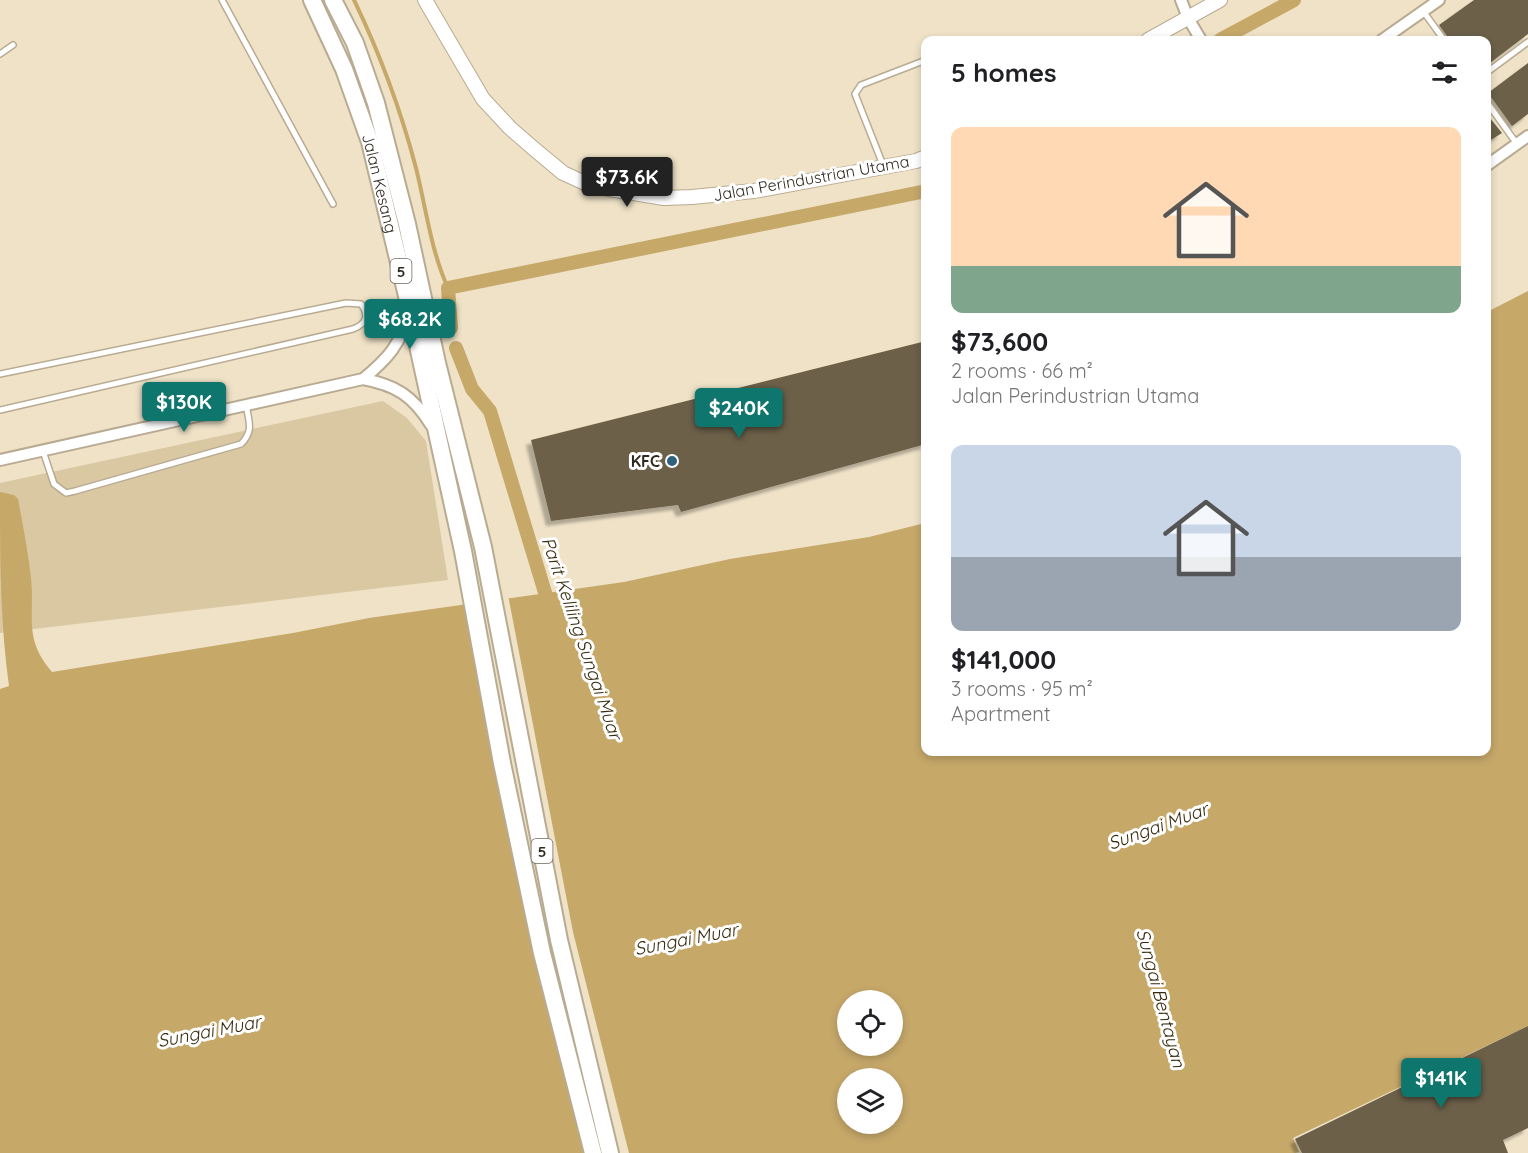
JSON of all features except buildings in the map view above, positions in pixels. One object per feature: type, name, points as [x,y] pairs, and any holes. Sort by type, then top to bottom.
[{"type":"main road","name":"Jalan Kesang","points":[[312,0],[344,69],[370,142],[407,296],[463,550],[502,763],[538,930],[593,1153]]},
{"type":"main road","name":"Jalan Kesang","points":[[333,0],[355,44],[376,103],[407,224],[437,363],[483,547],[559,940],[610,1153]]},
{"type":"street","name":"Jalan Perindustrian Utama","points":[[425,0],[483,99],[532,148],[563,173],[585,183],[664,198],[692,197],[754,191],[921,158]]},
{"type":"street","points":[[1181,0],[1198,36]]},
{"type":"street","points":[[1155,36],[1220,0]]},
{"type":"street","points":[[1388,36],[1439,0]]},
{"type":"street","points":[[1491,162],[1528,136]]},
{"type":"street","points":[[363,379],[382,364],[398,342],[406,321],[407,296]]},
{"type":"street","points":[[0,460],[363,379],[384,383],[402,392],[420,407],[436,433]]},
{"type":"lane","points":[[222,0],[333,204]]},
{"type":"lane","points":[[1423,11],[1441,36]]},
{"type":"lane","points":[[1491,70],[1528,42]]},
{"type":"lane","points":[[0,54],[14,45]]},
{"type":"lane","points":[[884,166],[855,93],[861,85],[921,62]]},
{"type":"lane","points":[[1491,108],[1517,144]]},
{"type":"lane","points":[[0,374],[346,303],[361,304],[367,318],[364,323],[353,329],[0,410]]},
{"type":"lane","points":[[43,450],[54,484],[66,493],[241,444],[247,438],[250,430],[246,405]]},
{"type":"shaded area","points":[[383,401],[407,418],[426,441],[448,580],[0,633],[0,483]]},
{"type":"water","points":[[1528,291],[1528,1026],[1293,1138],[1299,1152],[1295,1153],[0,1153],[0,689],[9,686],[2,613],[0,492],[14,495],[18,499],[31,578],[34,638],[37,649],[52,672],[293,633],[369,618],[624,582],[730,559],[869,537],[921,524],[921,756],[1491,756],[1491,310]]},
{"type":"pier","points":[[508,595],[573,932],[629,1153],[586,1153],[465,602]]},
{"type":"waterway","points":[[354,0],[381,62],[404,125],[433,244],[448,288]]},
{"type":"waterway","name":"Parit Keliling Sungai Muar","points":[[1227,36],[1294,0]]},
{"type":"waterway","name":"Parit Keliling Sungai Muar","points":[[451,328],[448,288],[921,192]]},
{"type":"waterway","name":"Parit Keliling Sungai Muar","points":[[456,348],[472,389],[490,411],[550,609]]},
{"type":"place","name":"KFC","points":[[672,461]]},
{"type":"water label","name":"Sungai Muar","points":[[1158,826]]},
{"type":"water label","name":"Sungai Muar","points":[[686,939]]},
{"type":"water label","name":"Sungai Bentayan","points":[[1161,998]]},
{"type":"water label","name":"Sungai Muar","points":[[209,1031]]}]
